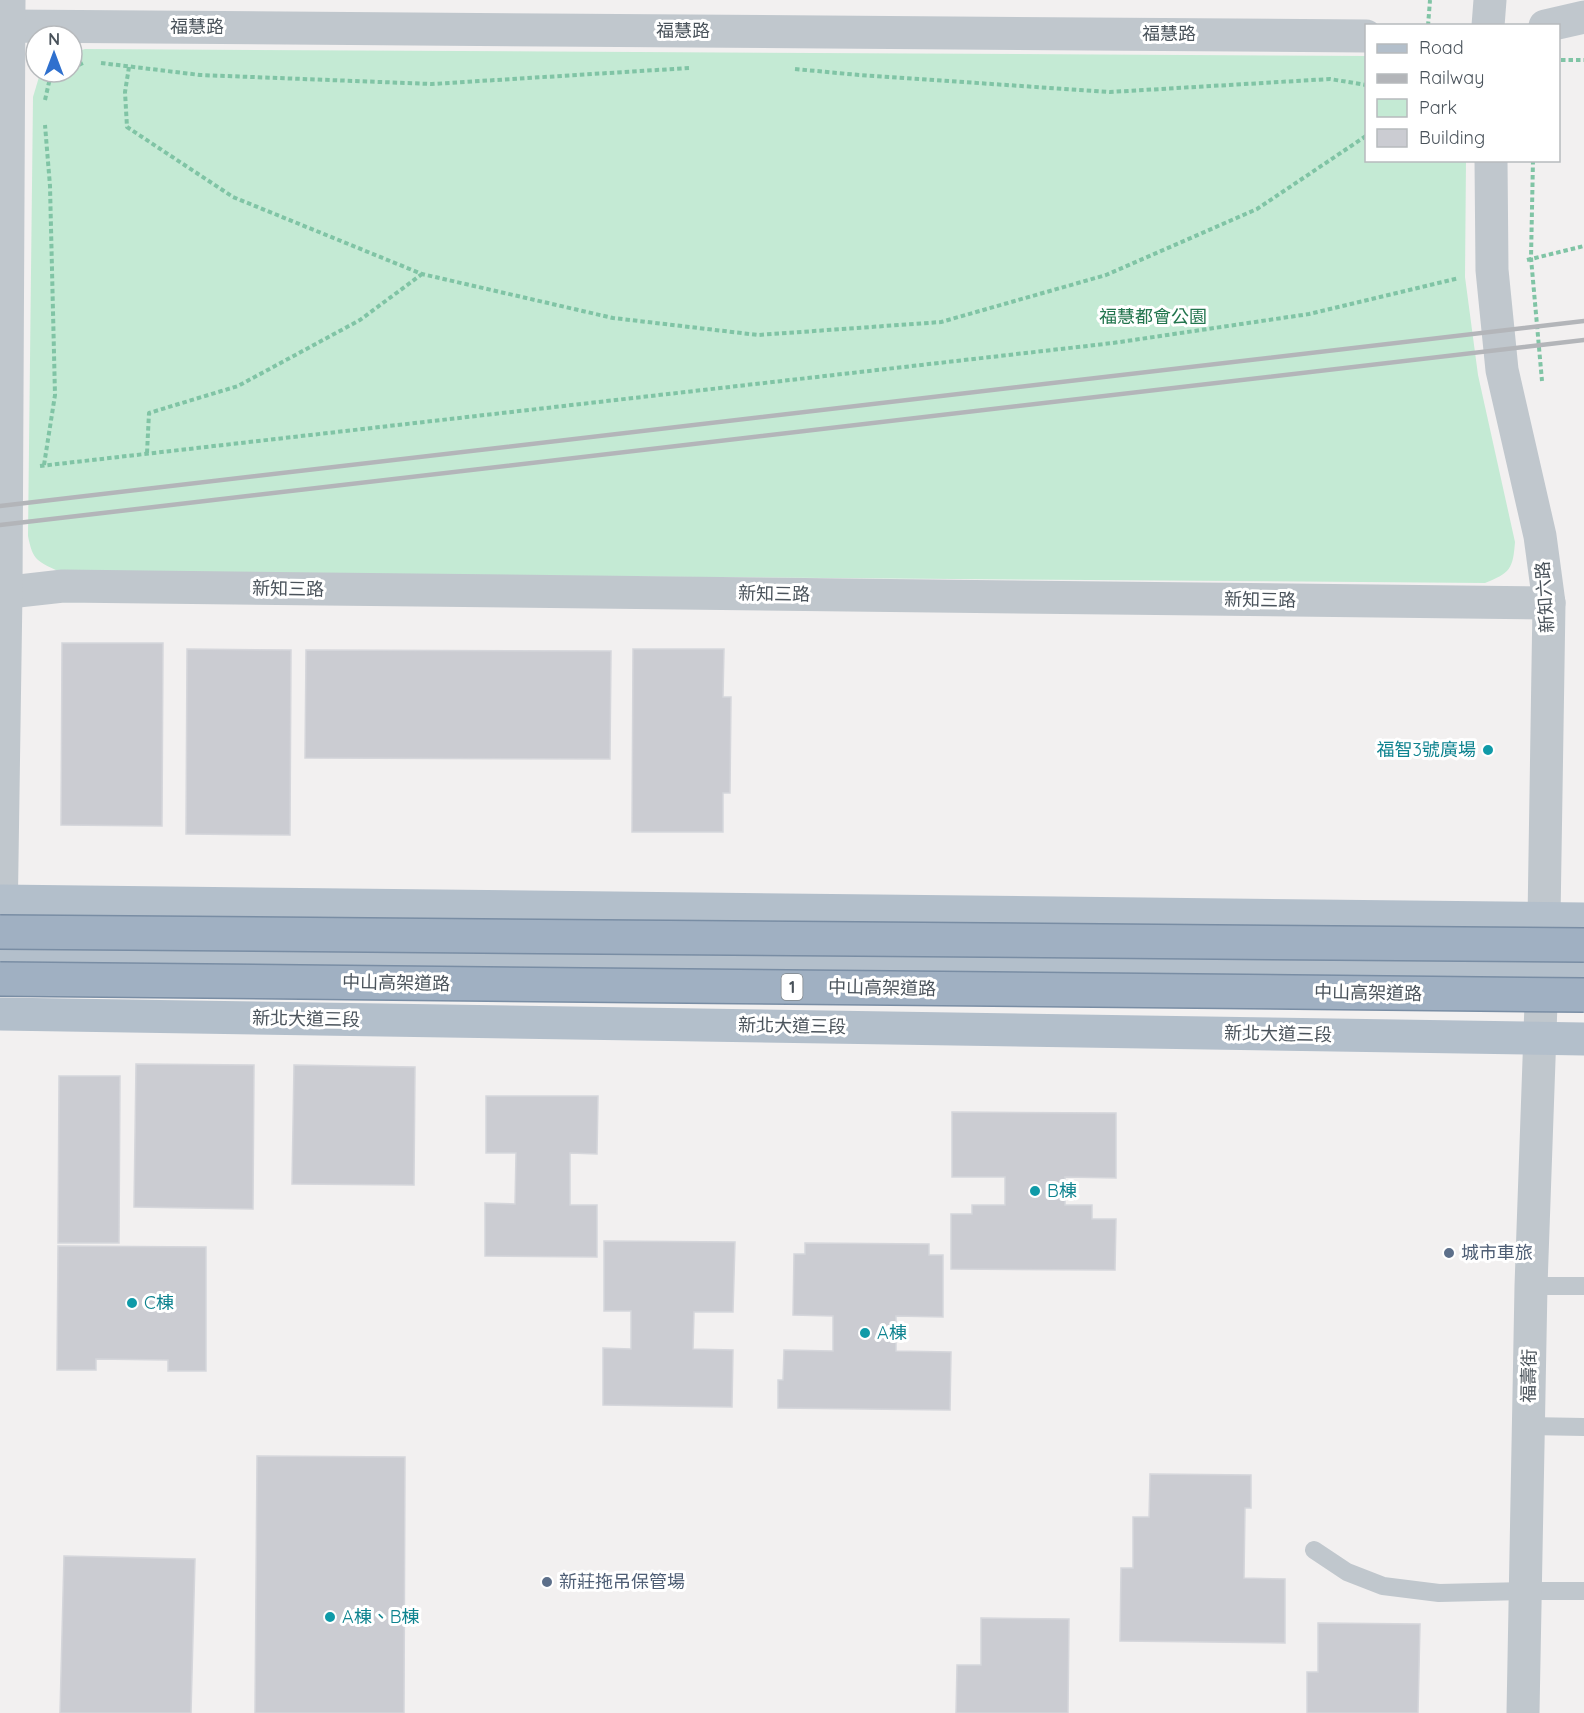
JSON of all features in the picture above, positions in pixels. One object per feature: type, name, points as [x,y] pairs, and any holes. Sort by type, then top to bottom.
[{"type":"highway","points":[[0,911],[1584,945]]},
{"type":"highway","name":"中山高架道路","points":[[0,981],[1584,995]]},
{"type":"main road","points":[[0,911],[1584,919]]},
{"type":"main road","name":"1","points":[[0,954],[1584,973]]},
{"type":"main road","name":"新北大道三段","points":[[0,1014],[1584,1039]]},
{"type":"street","points":[[1488,24],[1491,0]]},
{"type":"street","points":[[1554,24],[1584,17]]},
{"type":"street","points":[[0,981],[6,470],[6,18]]},
{"type":"street","name":"福慧路","points":[[6,18],[1365,36]]},
{"type":"street","name":"新知六路","points":[[1491,162],[1492,270],[1502,370],[1540,536],[1549,603],[1544,919],[1539,1039]]},
{"type":"street","name":"新知三路","points":[[3,592],[63,586],[1549,603]]},
{"type":"street","name":"福壽街","points":[[1523,1713],[1531,1286],[1539,1039]]},
{"type":"lane","points":[[1531,1286],[1584,1287]]},
{"type":"lane","points":[[1528,1426],[1584,1427]]},
{"type":"lane","points":[[1314,1550],[1347,1572],[1383,1586],[1439,1593],[1584,1591]]},
{"type":"path","points":[[1428,24],[1430,0]]},
{"type":"path","points":[[1560,60],[1584,60]]},
{"type":"path","points":[[97,63],[200,75],[432,84],[690,68]]},
{"type":"path","points":[[129,67],[125,93],[127,127],[233,197],[422,274],[614,318],[758,335],[941,322],[1106,275],[1257,209],[1365,137]]},
{"type":"path","points":[[793,68],[1110,93],[1330,79],[1365,85]]},
{"type":"path","points":[[44,106],[49,84]]},
{"type":"path","points":[[44,465],[54,395],[50,186],[45,117]]},
{"type":"path","points":[[6,470],[1113,343],[1309,314],[1584,246]]},
{"type":"path","points":[[147,453],[149,413],[238,386],[360,320],[422,274]]},
{"type":"green space","name":"福慧都會公園","points":[[85,49],[1365,56],[1365,162],[1466,162],[1465,277],[1478,375],[1515,542],[1513,558],[1505,573],[1485,583],[60,572],[37,559],[28,536],[33,97],[37,84],[84,84]]},
{"type":"building","points":[[62,643],[163,643],[162,826],[61,825]]},
{"type":"building","points":[[187,649],[291,650],[290,835],[186,834]]},
{"type":"building","points":[[633,649],[724,649],[723,697],[731,697],[730,793],[723,793],[723,832],[632,832]]},
{"type":"building","points":[[306,650],[611,651],[610,759],[305,758]]},
{"type":"building","points":[[136,1064],[254,1065],[253,1209],[134,1207]]},
{"type":"building","points":[[294,1065],[415,1067],[414,1185],[292,1184]]},
{"type":"building","points":[[59,1076],[120,1076],[119,1243],[58,1243]]},
{"type":"building","points":[[486,1096],[598,1096],[597,1154],[570,1153],[570,1205],[597,1205],[597,1257],[485,1256],[485,1203],[515,1204],[516,1153],[486,1153]]},
{"type":"building","name":"B棟","points":[[952,1112],[1116,1113],[1116,1178],[1065,1177],[1065,1205],[1092,1205],[1092,1219],[1116,1219],[1115,1270],[951,1269],[951,1214],[972,1214],[972,1205],[1005,1205],[1005,1177],[952,1177]]},
{"type":"building","points":[[604,1241],[735,1242],[733,1312],[694,1312],[693,1349],[733,1350],[732,1407],[603,1405],[603,1348],[631,1349],[631,1311],[604,1311]]},
{"type":"building","name":"A棟","points":[[805,1243],[929,1244],[929,1255],[943,1255],[943,1317],[896,1316],[896,1351],[951,1352],[950,1410],[778,1408],[778,1380],[783,1380],[784,1350],[833,1351],[833,1316],[793,1315],[794,1254],[805,1254]]},
{"type":"building","name":"C棟","points":[[58,1246],[206,1247],[206,1371],[168,1371],[168,1360],[96,1359],[96,1370],[57,1370]]},
{"type":"building","name":"A棟、B棟","points":[[257,1456],[405,1457],[404,1713],[255,1713]]},
{"type":"building","points":[[1150,1474],[1251,1475],[1251,1508],[1245,1508],[1244,1578],[1285,1579],[1285,1643],[1120,1641],[1121,1568],[1133,1568],[1133,1517],[1149,1517]]},
{"type":"building","points":[[64,1556],[195,1559],[191,1713],[60,1713]]},
{"type":"building","points":[[981,1618],[1069,1619],[1068,1713],[956,1713],[957,1665],[981,1665]]},
{"type":"building","points":[[1318,1623],[1420,1624],[1418,1713],[1307,1713],[1307,1672],[1318,1672]]},
{"type":"railway","points":[[0,506],[1584,321]]},
{"type":"railway","points":[[0,525],[1584,340]]},
{"type":"place","name":"福智3號廣場","points":[[1488,750]]},
{"type":"place","name":"B棟","points":[[1035,1191]]},
{"type":"place","name":"城市車旅","points":[[1449,1253]]},
{"type":"place","name":"C棟","points":[[132,1303]]},
{"type":"place","name":"A棟","points":[[865,1333]]},
{"type":"place","name":"新莊拖吊保管場","points":[[547,1582]]},
{"type":"place","name":"A棟、B棟","points":[[330,1617]]}]
